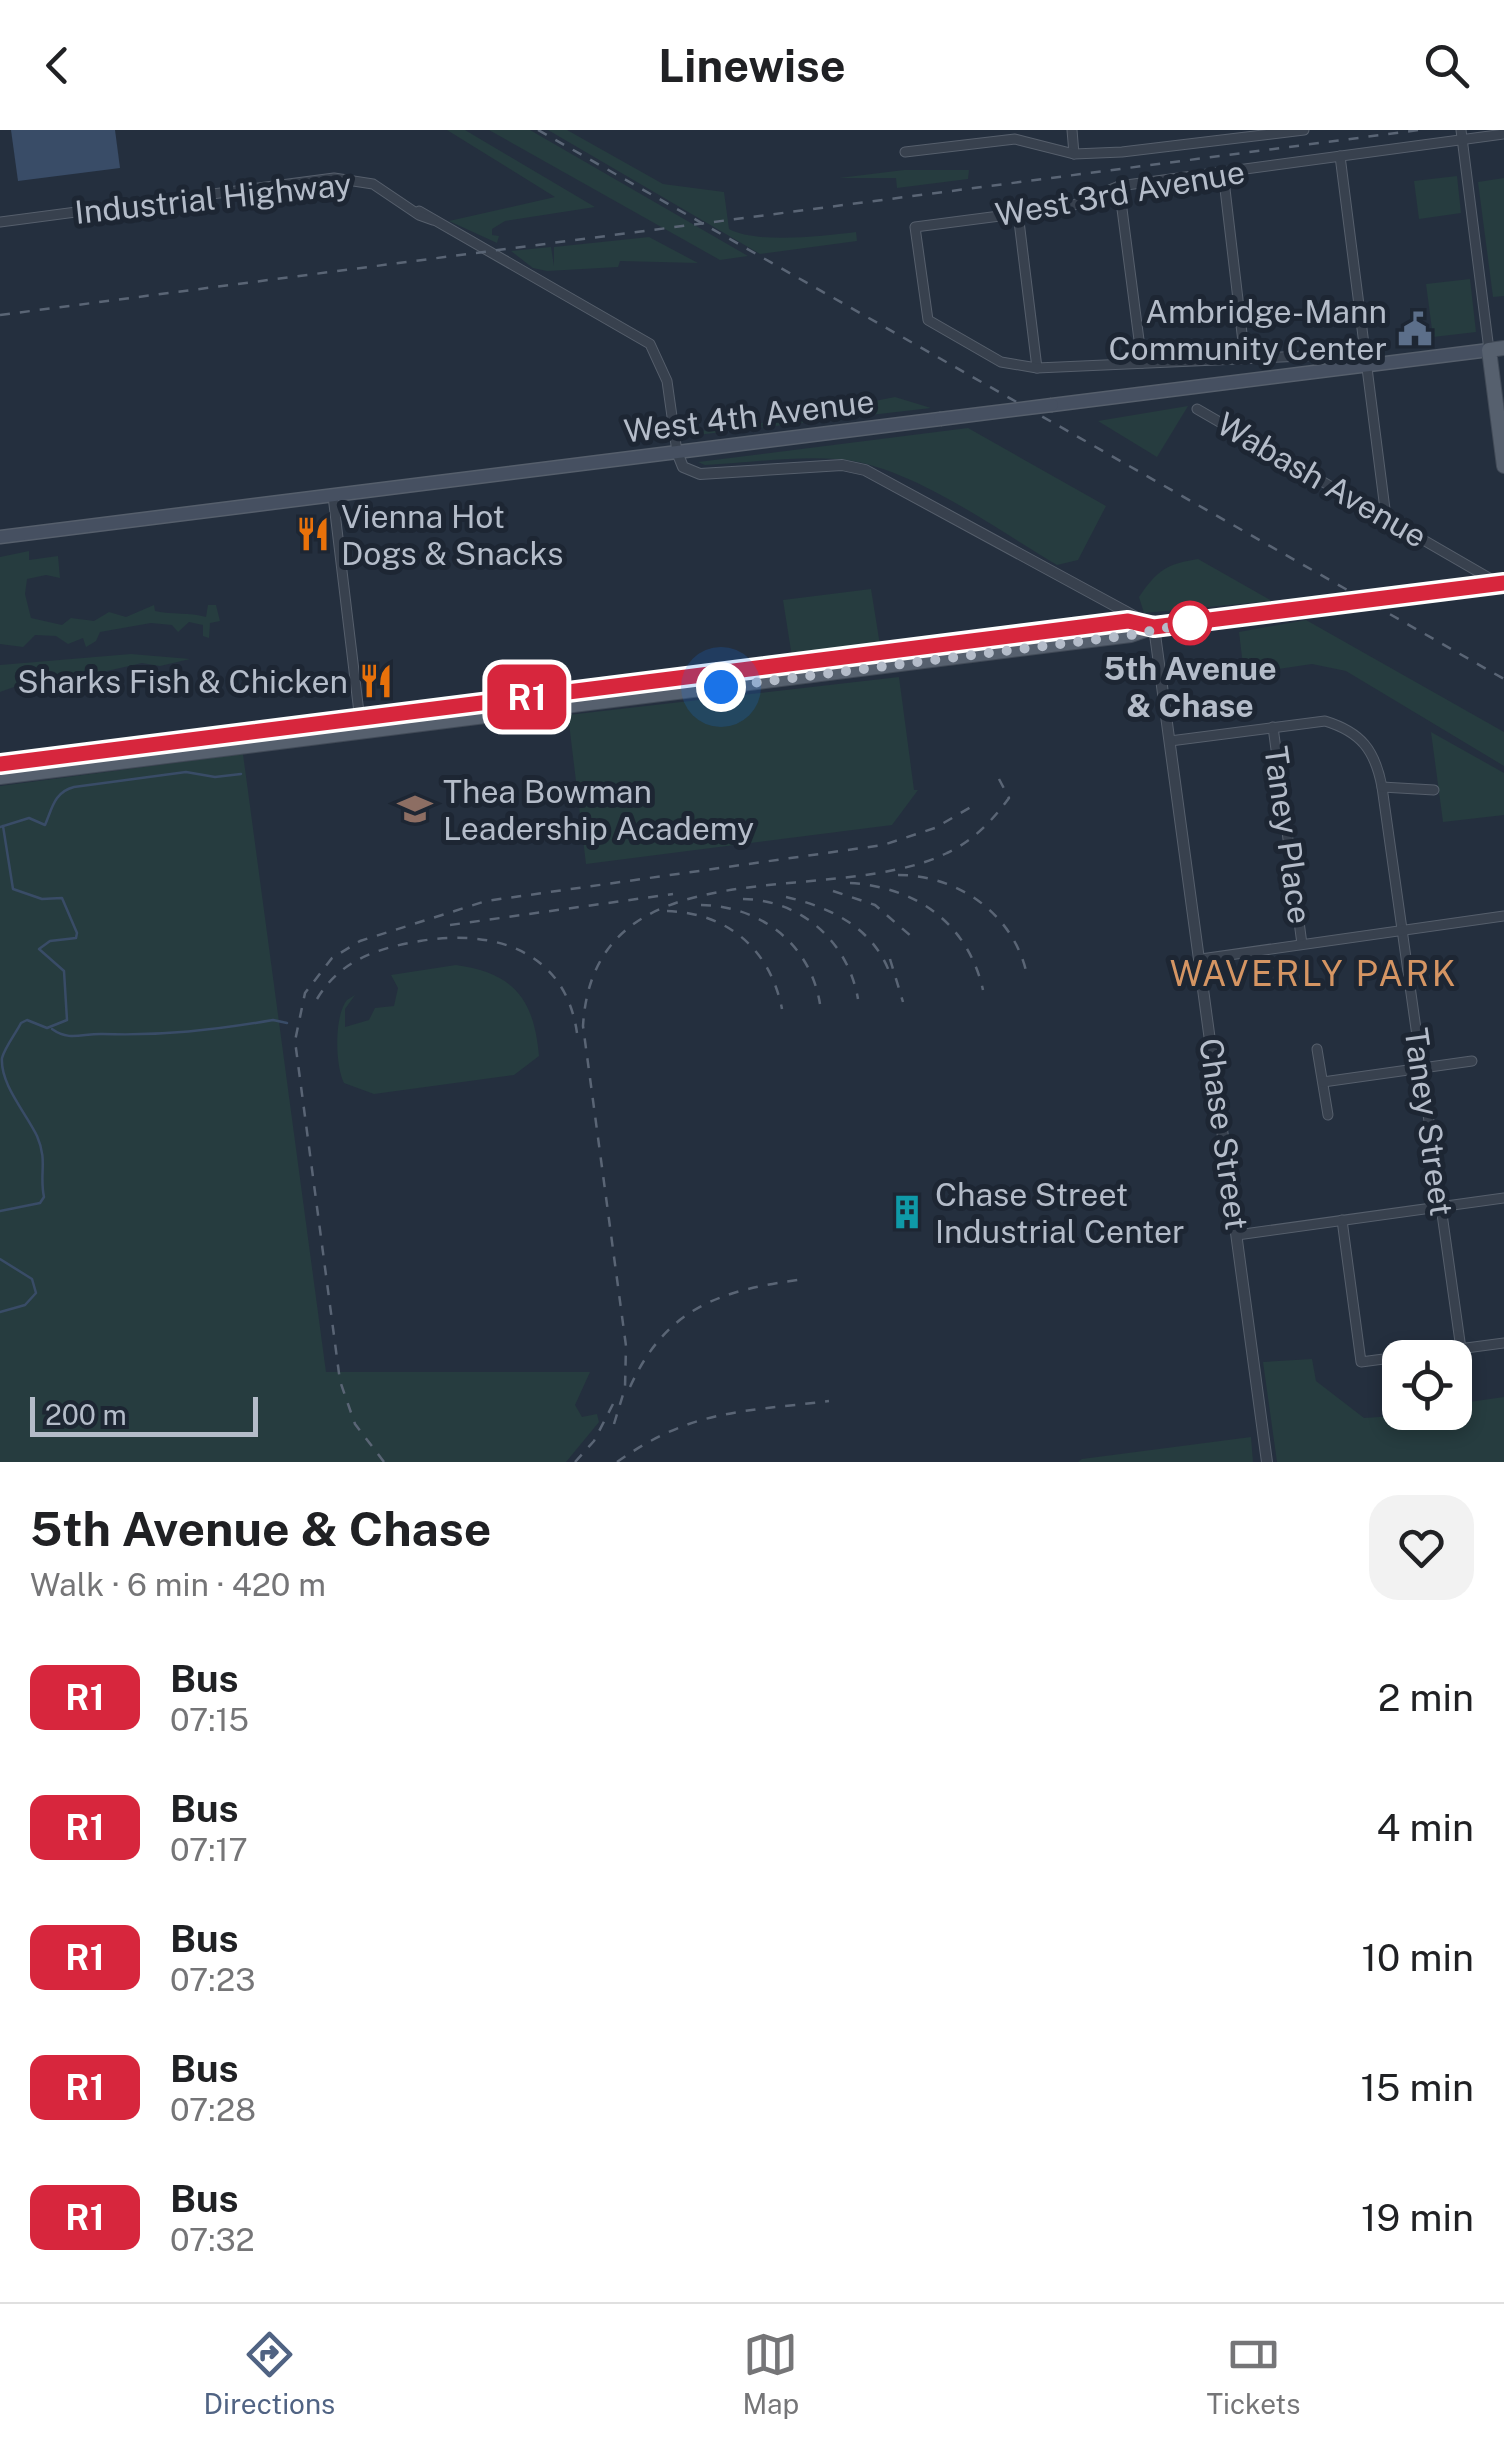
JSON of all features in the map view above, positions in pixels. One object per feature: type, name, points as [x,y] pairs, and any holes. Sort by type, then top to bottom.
[{"type":"main road","name":"West 4th Avenue","points":[[0,537],[1496,349]]},
{"type":"main road","points":[[1496,349],[1504,466]]},
{"type":"main road","points":[[0,777],[360,725],[983,646],[1128,621],[1154,627],[1501,583]]},
{"type":"main road","points":[[0,764],[360,725]]},
{"type":"street","points":[[1072,130],[1074,154]]},
{"type":"street","points":[[1203,130],[1204,143]]},
{"type":"street","points":[[904,152],[1015,139],[1074,154],[1304,130]]},
{"type":"street","name":"West 3rd Avenue","points":[[915,227],[1069,207],[1119,186],[1461,135],[1504,134]]},
{"type":"street","points":[[1461,135],[1496,349]]},
{"type":"street","points":[[1340,156],[1386,517]]},
{"type":"street","points":[[1223,172],[1244,359]]},
{"type":"street","name":"Industrial Highway","points":[[0,222],[334,178],[360,179],[650,344],[667,381],[677,452]]},
{"type":"street","points":[[1119,186],[1142,364]]},
{"type":"street","points":[[1018,214],[1037,368]]},
{"type":"street","name":"Wabash Avenue","points":[[915,227],[928,320],[1001,362],[1037,368],[1348,354],[1368,366]]},
{"type":"street","name":"Wabash Avenue","points":[[1197,409],[1501,583]]},
{"type":"street","points":[[677,452],[683,467],[695,473],[854,466],[1154,627]]},
{"type":"street","points":[[332,496],[360,725]]},
{"type":"street","name":"Chase Street","points":[[1154,627],[1267,1462]]},
{"type":"street","name":"Taney Street","points":[[1170,741],[1311,721],[1344,727],[1370,748],[1382,787],[1460,1340]]},
{"type":"street","name":"Taney Place","points":[[1273,726],[1302,944]]},
{"type":"street","points":[[1382,787],[1434,790]]},
{"type":"street","points":[[1201,958],[1504,916]]},
{"type":"street","points":[[1317,1049],[1328,1115]]},
{"type":"street","points":[[1322,1082],[1472,1061]]},
{"type":"street","points":[[1237,1234],[1504,1198]]},
{"type":"street","points":[[1342,1220],[1361,1362],[1382,1359]]},
{"type":"street","points":[[1472,1347],[1504,1343]]},
{"type":"green space","points":[[447,130],[465,130],[595,207],[505,221],[492,229],[492,235],[499,236],[497,243],[449,221],[555,197]]},
{"type":"green space","points":[[489,130],[530,130],[748,256],[720,260]]},
{"type":"green space","points":[[548,130],[567,130],[663,184],[724,192],[729,229],[741,234],[791,238],[856,232],[857,241],[760,254]]},
{"type":"green space","points":[[904,170],[969,170],[968,179],[897,188],[896,178],[839,178]]},
{"type":"green space","points":[[1457,176],[1461,213],[1419,219],[1414,181]]},
{"type":"green space","points":[[1504,178],[1504,296],[1493,297],[1478,182]]},
{"type":"green space","points":[[649,237],[698,263],[620,261],[618,267],[547,271],[533,268],[511,251],[551,247],[554,266],[554,247]]},
{"type":"green space","points":[[1470,279],[1476,332],[1433,337],[1426,284]]},
{"type":"green space","points":[[895,397],[931,408],[688,436],[684,433],[763,423]]},
{"type":"green space","points":[[1188,406],[1157,457],[1098,421]]},
{"type":"green space","points":[[968,428],[1106,506],[1078,560],[1057,565],[950,500],[892,472],[863,463],[820,458],[705,465],[698,462]]},
{"type":"green space","points":[[29,551],[29,560],[58,556],[60,578],[46,575],[27,579],[25,594],[31,618],[62,625],[71,618],[94,621],[109,612],[126,617],[154,605],[155,611],[206,617],[208,605],[216,605],[220,621],[210,623],[209,638],[203,636],[203,625],[189,622],[178,632],[172,625],[151,623],[100,632],[96,641],[86,647],[83,638],[68,644],[56,636],[35,635],[23,647],[0,644],[0,557]]},
{"type":"green space","points":[[1198,559],[1272,601],[1144,613],[1139,597],[1151,580],[1170,566]]},
{"type":"green space","points":[[871,589],[880,645],[792,657],[783,600]]},
{"type":"green space","points":[[1306,620],[1504,732],[1504,766],[1346,671],[1312,664],[1244,674],[1239,632]]},
{"type":"green space","points":[[131,654],[190,659],[160,666],[142,663],[59,682],[25,683],[0,692],[0,665]]},
{"type":"green space","points":[[899,677],[914,790],[918,790],[892,825],[586,864],[568,715]]},
{"type":"green space","points":[[1431,732],[1504,773],[1504,815],[1443,822]]},
{"type":"green space","points":[[243,754],[326,1372],[590,1372],[575,1405],[582,1417],[597,1414],[599,1422],[566,1462],[0,1462],[0,786]]},
{"type":"green space","points":[[456,965],[492,974],[517,992],[532,1018],[539,1056],[514,1075],[374,1094],[344,1083],[337,1041],[347,1000],[355,995],[345,1009],[345,1027],[369,1020],[375,1008],[394,1006],[398,988],[391,975]]},
{"type":"green space","points":[[1312,1359],[1316,1381],[1364,1418],[1382,1417],[1382,1430],[1472,1430],[1472,1402],[1504,1397],[1504,1462],[1277,1462],[1263,1362]]},
{"type":"green space","points":[[1251,1437],[1253,1462],[1078,1462],[1082,1459]]},
{"type":"water","points":[[11,130],[115,130],[120,168],[18,181]]},
{"type":"waterway","points":[[0,827],[29,818],[45,825],[58,797],[74,787],[186,772],[215,777],[241,774]]},
{"type":"waterway","points":[[0,1211],[40,1203],[44,1197],[40,1145],[9,1088],[2,1058],[21,1023],[27,1020],[47,1028],[67,1020],[64,971],[39,949],[50,941],[76,938],[77,933],[62,898],[42,899],[13,889],[3,826]]},
{"type":"waterway","points":[[52,1029],[77,1036],[188,1031],[273,1020],[287,1023]]},
{"type":"waterway","points":[[0,1259],[32,1279],[36,1293],[25,1305],[0,1312]]},
{"type":"railway","points":[[538,130],[1504,679]]},
{"type":"railway","points":[[0,315],[1419,130]]},
{"type":"railway","points":[[614,1424],[625,1388],[626,1346],[583,1026],[597,967],[628,928],[672,904],[726,891],[899,869],[947,853],[981,830],[1009,798],[999,779]]},
{"type":"railway","points":[[384,1462],[355,1424],[340,1381],[295,1041],[305,993],[332,958],[360,941],[486,901],[883,845],[935,828],[971,807]]},
{"type":"railway","points":[[898,875],[942,882],[980,902],[1010,934],[1027,975]]},
{"type":"railway","points":[[850,883],[897,892],[936,913],[965,946],[983,990]]},
{"type":"railway","points":[[833,891],[875,905],[912,937]]},
{"type":"railway","points":[[450,925],[673,894]]},
{"type":"railway","points":[[786,897],[849,922],[873,944],[890,974]]},
{"type":"railway","points":[[743,899],[784,907],[819,928],[844,959],[858,999]]},
{"type":"railway","points":[[701,905],[743,912],[779,932],[805,963],[820,1004]]},
{"type":"railway","points":[[667,911],[709,919],[743,938],[768,969],[782,1009]]},
{"type":"railway","points":[[317,999],[337,974],[375,952],[420,941],[473,939],[521,951],[541,964],[558,982],[570,1004],[577,1033]]},
{"type":"railway","points":[[890,959],[903,1002]]},
{"type":"railway","points":[[630,1387],[661,1338],[700,1307],[747,1289],[804,1279]]},
{"type":"railway","points":[[617,1462],[694,1422],[743,1411],[829,1401]]},
{"type":"railway","points":[[575,1462],[594,1441],[613,1404]]},
{"type":"bus line","name":"R1","points":[[0,764],[1128,621],[1154,627],[1504,583]]},
{"type":"place","name":"Ambridge-Mann Community Center","points":[[1415,329]]},
{"type":"place","name":"Vienna Hot Dogs & Snacks","points":[[313,534]]},
{"type":"place","name":"5th Avenue & Chase","points":[[1190,623]]},
{"type":"place","name":"Sharks Fish & Chicken","points":[[376,681]]},
{"type":"place","name":"Thea Bowman Leadership Academy","points":[[415,809]]},
{"type":"place","name":"Chase Street Industrial Center","points":[[907,1212]]},
{"type":"district","name":"WAVERLY PARK","points":[[1314,973]]},
{"type":"route","points":[[721,687],[1131,635],[1154,627],[1190,623]]}]
